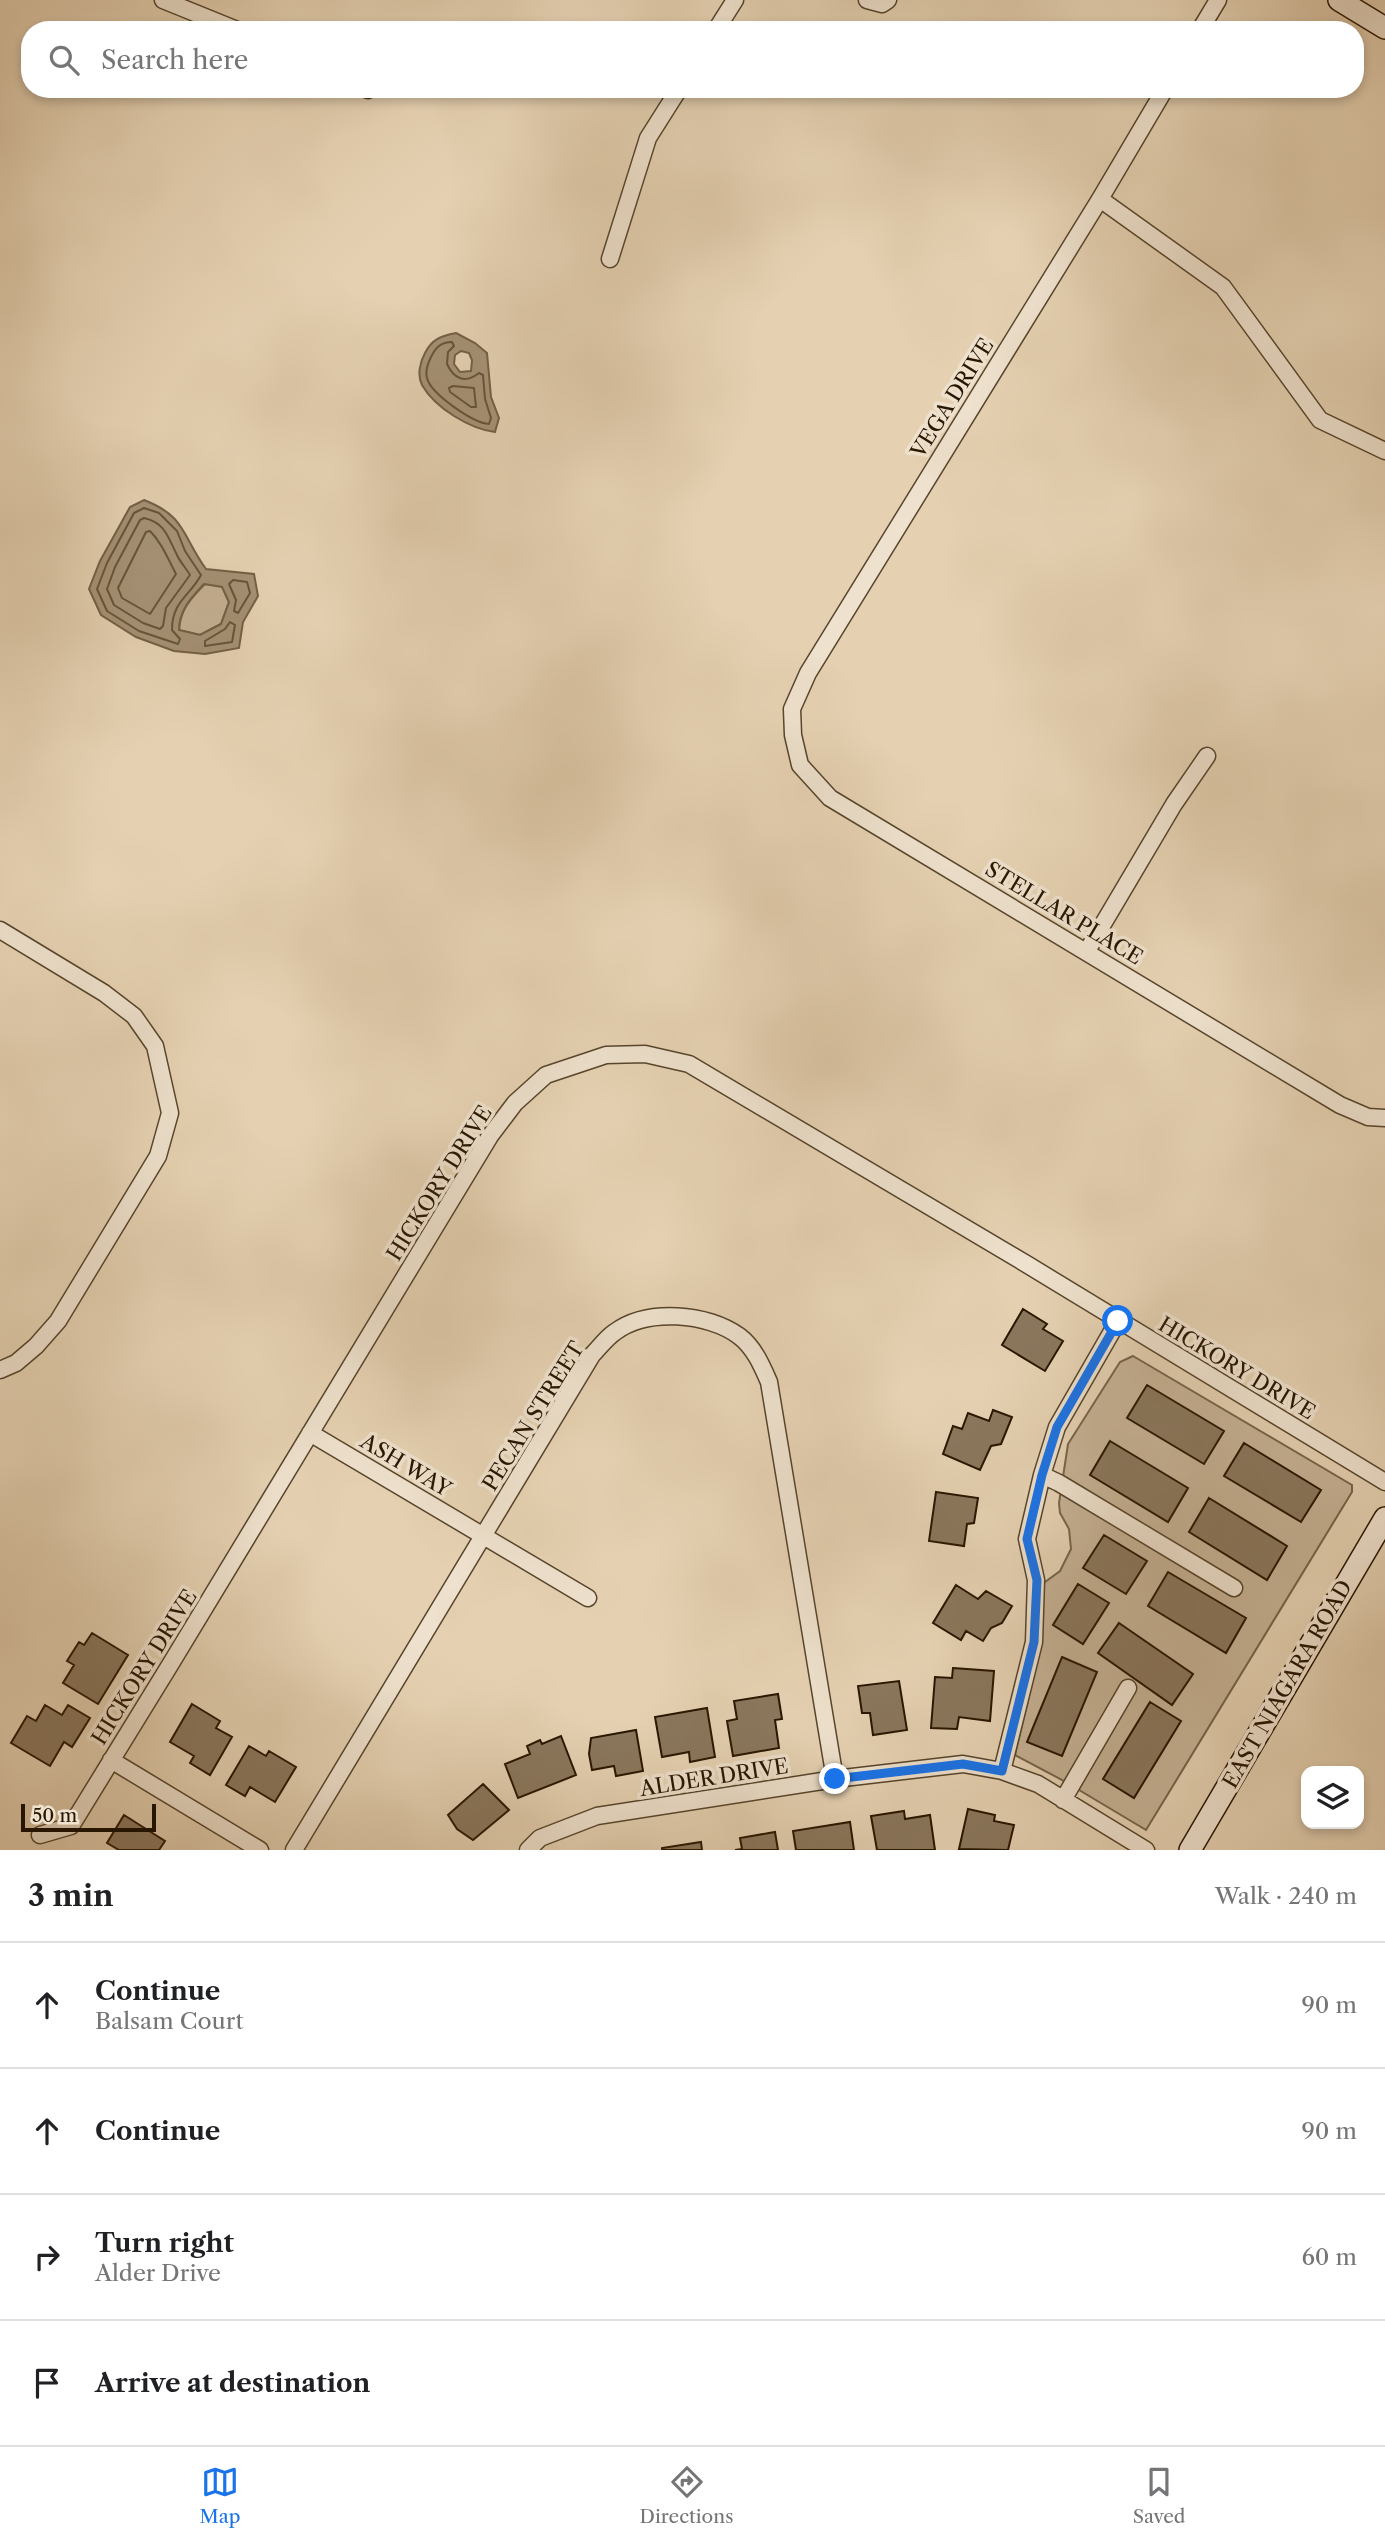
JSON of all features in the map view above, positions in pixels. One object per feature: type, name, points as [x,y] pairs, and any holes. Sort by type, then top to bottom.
[{"type":"street","points":[[163,0],[215,21]]},
{"type":"street","points":[[722,21],[735,0]]},
{"type":"street","points":[[867,0],[882,4],[888,0]]},
{"type":"street","points":[[1205,21],[1218,0]]},
{"type":"street","points":[[1339,0],[1385,27]]},
{"type":"street","points":[[610,259],[648,138],[673,98]]},
{"type":"street","name":"VEGA DRIVE","points":[[793,735],[792,709],[808,673],[1100,200],[1160,98]]},
{"type":"street","points":[[1100,200],[1223,288],[1320,420],[1385,451]]},
{"type":"street","name":"STELLAR PLACE","points":[[793,735],[800,765],[830,798],[1340,1105],[1368,1117],[1385,1118]]},
{"type":"street","points":[[1087,951],[1174,804],[1208,756]]},
{"type":"street","points":[[0,930],[104,993],[134,1016],[155,1046],[170,1113],[158,1156],[58,1321],[26,1355],[0,1370]]},
{"type":"street","name":"HICKORY DRIVE","points":[[40,1835],[71,1826],[490,1136],[515,1103],[546,1075],[606,1055],[645,1054],[689,1064],[1028,1265],[1385,1482]]},
{"type":"street","name":"PECAN STREET","points":[[294,1850],[592,1355],[615,1331],[641,1319],[685,1315],[714,1324],[740,1337],[758,1358],[769,1382],[835,1779]]},
{"type":"street","points":[[1002,1771],[1034,1642],[1037,1580],[1027,1539],[1042,1475],[1057,1427],[1118,1321]]},
{"type":"street","name":"ASH WAY","points":[[310,1433],[588,1598]]},
{"type":"street","points":[[1042,1475],[1234,1588]]},
{"type":"street","name":"EAST NIAGARA ROAD","points":[[1190,1850],[1385,1518]]},
{"type":"street","points":[[1063,1800],[1128,1688]]},
{"type":"street","points":[[111,1760],[260,1850]]},
{"type":"street","name":"ALDER DRIVE","points":[[528,1850],[540,1838],[597,1816],[835,1779],[963,1764],[1002,1771],[1038,1784],[1146,1850]]},
{"type":"shaded area","points":[[205,584],[222,586],[229,602],[221,624],[200,635],[179,630],[187,605]]},
{"type":"shaded area","points":[[1133,1356],[1352,1485],[1352,1492],[1146,1830],[1015,1755],[1039,1653],[1041,1585],[1060,1571],[1071,1549],[1069,1529],[1060,1513],[1059,1503],[1068,1444],[1120,1362]]},
{"type":"water","points":[[456,333],[487,353],[491,397],[499,418],[495,432],[475,427],[454,416],[435,402],[422,385],[420,369],[428,348],[441,337]],"holes":[[[461,351],[469,353],[472,360],[471,371],[460,372],[454,364],[455,355]]]},
{"type":"water","points":[[144,500],[168,513],[182,528],[206,569],[254,574],[258,596],[243,622],[239,648],[205,654],[174,651],[136,637],[101,615],[89,589],[100,561],[130,507]],"holes":[[[204,584],[222,587],[229,602],[221,624],[200,635],[179,630],[183,610]]]},
{"type":"building","points":[[1023,1309],[1047,1324],[1043,1329],[1063,1341],[1045,1371],[1002,1345]]},
{"type":"building","points":[[1147,1385],[1224,1431],[1204,1464],[1127,1418]]},
{"type":"building","points":[[993,1410],[1012,1417],[1001,1444],[991,1446],[980,1470],[943,1454],[953,1426],[962,1429],[968,1413],[989,1421]]},
{"type":"building","points":[[1110,1441],[1188,1488],[1168,1522],[1090,1475]]},
{"type":"building","points":[[1244,1443],[1321,1490],[1301,1522],[1224,1476]]},
{"type":"building","points":[[936,1492],[978,1498],[974,1523],[967,1524],[964,1546],[929,1541]]},
{"type":"building","points":[[1209,1498],[1287,1546],[1267,1580],[1189,1532]]},
{"type":"building","points":[[1104,1535],[1147,1561],[1126,1594],[1083,1568]]},
{"type":"building","points":[[1168,1572],[1246,1618],[1226,1653],[1148,1606]]},
{"type":"building","points":[[1078,1584],[1109,1603],[1083,1644],[1053,1625]]},
{"type":"building","points":[[956,1585],[978,1599],[986,1591],[1012,1606],[1002,1623],[991,1628],[983,1641],[966,1631],[961,1640],[933,1623]]},
{"type":"building","points":[[1119,1623],[1193,1674],[1172,1705],[1098,1653]]},
{"type":"building","points":[[92,1633],[128,1655],[98,1704],[63,1683],[74,1665],[67,1661],[79,1642],[84,1645]]},
{"type":"building","points":[[1062,1657],[1097,1672],[1062,1756],[1027,1742]]},
{"type":"building","points":[[953,1668],[994,1671],[990,1721],[959,1717],[957,1729],[931,1728],[935,1677],[952,1678]]},
{"type":"building","points":[[899,1681],[907,1730],[873,1735],[870,1713],[862,1713],[858,1686]]},
{"type":"building","points":[[778,1694],[782,1719],[775,1720],[779,1748],[733,1756],[727,1721],[737,1719],[734,1701]]},
{"type":"building","points":[[1150,1702],[1181,1721],[1134,1798],[1103,1779]]},
{"type":"building","points":[[192,1704],[220,1721],[216,1728],[232,1737],[210,1775],[190,1763],[194,1756],[170,1742]]},
{"type":"building","points":[[45,1705],[62,1715],[68,1705],[90,1718],[72,1747],[64,1742],[50,1766],[11,1743],[27,1716],[36,1721]]},
{"type":"building","points":[[707,1708],[715,1757],[690,1762],[689,1752],[662,1757],[655,1717]]},
{"type":"building","points":[[636,1730],[643,1771],[616,1776],[614,1766],[592,1770],[589,1754],[591,1738]]},
{"type":"building","points":[[561,1736],[576,1775],[518,1798],[505,1764],[530,1754],[527,1746],[540,1740],[542,1744]]},
{"type":"building","points":[[249,1746],[266,1756],[269,1751],[296,1767],[275,1802],[250,1787],[245,1796],[226,1785]]},
{"type":"building","points":[[483,1784],[509,1810],[473,1840],[457,1829],[448,1815]]},
{"type":"building","points":[[968,1809],[995,1815],[994,1821],[1014,1825],[1008,1850],[959,1849]]},
{"type":"building","points":[[904,1811],[905,1819],[930,1815],[935,1850],[877,1850],[871,1816]]},
{"type":"building","points":[[124,1815],[165,1841],[159,1850],[119,1850],[107,1843]]},
{"type":"building","points":[[850,1822],[854,1850],[796,1850],[793,1831]]},
{"type":"building","points":[[775,1832],[778,1850],[735,1850],[742,1849],[740,1838]]},
{"type":"building","points":[[701,1842],[702,1850],[662,1850],[662,1848]]},
{"type":"route","points":[[835,1779],[963,1764],[1002,1771],[1034,1642],[1037,1580],[1027,1539],[1042,1475],[1057,1427],[1118,1321]]}]
